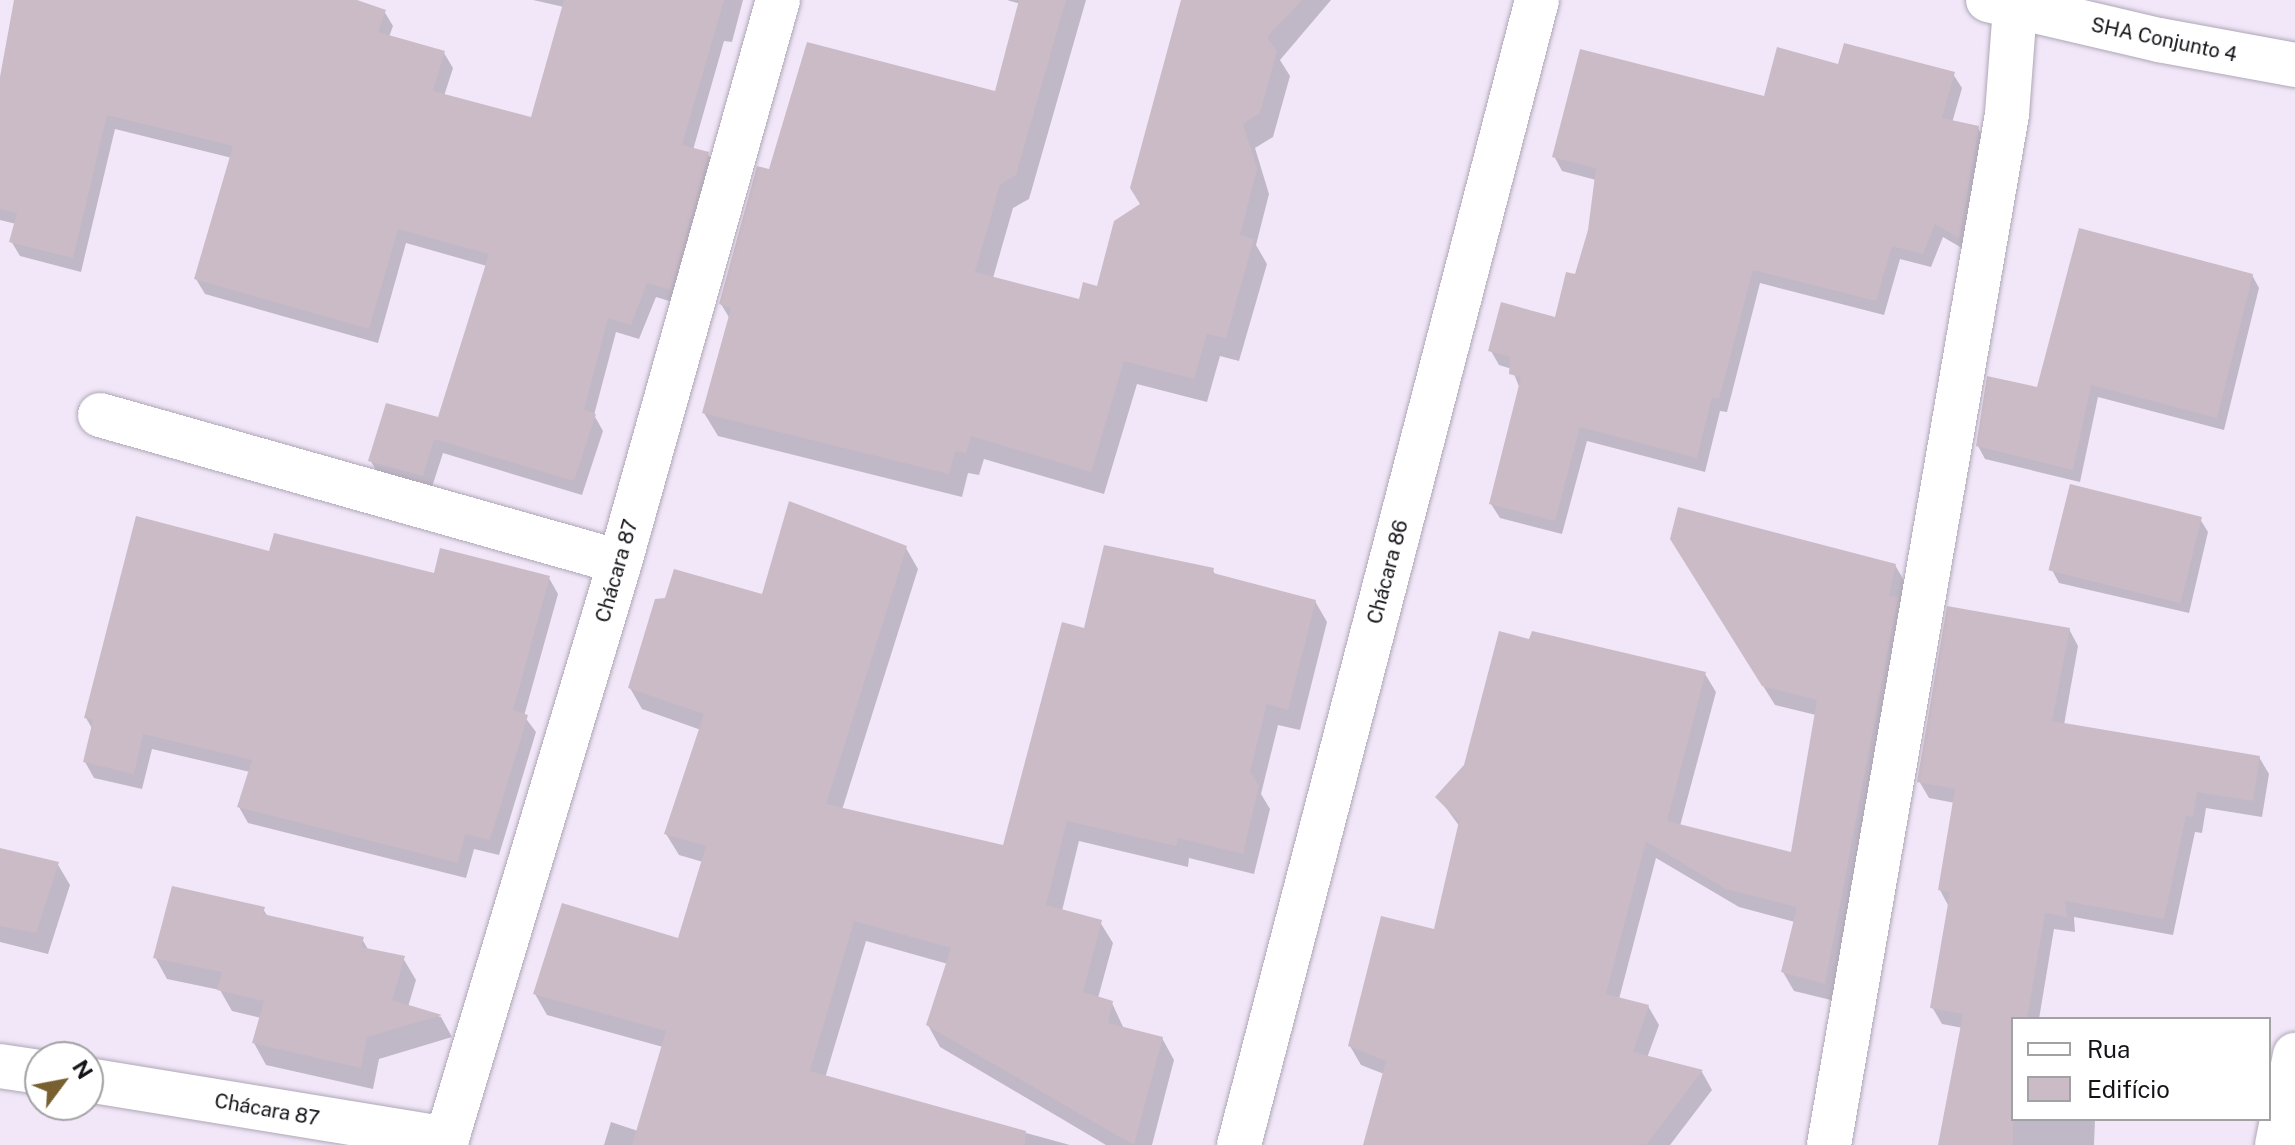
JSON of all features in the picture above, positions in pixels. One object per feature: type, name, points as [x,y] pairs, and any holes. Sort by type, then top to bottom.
[{"type":"street","name":"Chácara 87","points":[[104,1083],[446,1142],[620,562],[778,0]]},
{"type":"street","name":"Chácara 86","points":[[1239,1145],[1537,0]]},
{"type":"street","points":[[2124,0],[2159,40]]},
{"type":"street","points":[[1829,1145],[2007,114],[2002,4]]},
{"type":"street","name":"SHA Conjunto 4","points":[[2002,4],[2159,40],[2295,65]]},
{"type":"street","points":[[100,415],[620,562]]},
{"type":"street","points":[[2277,1145],[2295,1055]]},
{"type":"street","points":[[0,1066],[24,1070]]},
{"type":"building","points":[[14,0],[357,0],[386,10],[378,32],[445,51],[433,91],[531,117],[564,0],[724,0],[682,145],[709,152],[671,290],[647,283],[631,325],[608,318],[584,410],[596,414],[574,481],[434,439],[423,476],[368,461],[386,403],[438,417],[489,254],[398,229],[369,329],[194,279],[233,146],[107,115],[73,258],[9,242],[17,213],[0,209],[0,77]]},
{"type":"building","points":[[1019,0],[1066,0],[1016,175],[1000,185],[975,272],[1079,299],[1083,282],[1097,286],[1114,221],[1140,204],[1130,188],[1181,0],[1302,0],[1267,37],[1277,51],[1260,113],[1243,124],[1257,169],[1240,235],[1254,239],[1226,338],[1207,334],[1194,379],[1124,361],[1091,472],[971,436],[966,453],[955,451],[949,474],[702,413],[731,308],[719,304],[757,166],[769,169],[807,42],[995,91]]},
{"type":"building","points":[[1844,43],[1955,72],[1942,118],[1979,126],[1959,238],[1935,224],[1923,254],[1892,246],[1876,301],[1753,270],[1719,399],[1712,397],[1697,458],[1580,427],[1555,521],[1489,504],[1521,377],[1509,374],[1510,357],[1488,351],[1501,302],[1555,317],[1566,272],[1575,274],[1588,230],[1596,168],[1552,157],[1580,49],[1764,96],[1777,47],[1838,64]]},
{"type":"building","points":[[2079,228],[2253,274],[2217,418],[2091,385],[2073,470],[1976,446],[1987,376],[2037,387]]},
{"type":"building","points":[[2070,484],[2202,517],[2180,603],[2048,570]]},
{"type":"building","points":[[789,501],[907,546],[826,804],[1003,845],[1062,622],[1084,628],[1104,545],[1214,568],[1213,573],[1316,600],[1288,710],[1267,704],[1250,772],[1259,786],[1243,854],[1178,838],[1176,846],[1067,821],[1046,905],[1102,920],[1083,992],[1113,1001],[1108,1023],[1163,1037],[1134,1145],[926,1025],[951,948],[854,921],[810,1071],[1026,1131],[1025,1145],[632,1145],[666,1031],[533,994],[562,903],[678,938],[706,846],[664,834],[704,714],[628,688],[655,599],[665,598],[674,569],[762,594]]},
{"type":"building","points":[[1678,507],[1896,564],[1889,596],[1898,597],[1825,984],[1781,972],[1797,907],[1726,889],[1646,841],[1606,994],[1649,1005],[1633,1052],[1703,1070],[1646,1145],[1363,1145],[1386,1061],[1348,1046],[1381,916],[1434,929],[1459,821],[1435,797],[1464,765],[1499,631],[1529,639],[1532,631],[1706,672],[1667,821],[1791,852],[1817,700],[1762,686],[1670,539]]},
{"type":"building","points":[[136,516],[269,551],[274,533],[434,573],[440,548],[550,576],[513,710],[528,715],[490,840],[465,834],[458,863],[237,807],[252,760],[143,734],[134,774],[83,762],[93,720],[84,718]]},
{"type":"building","points":[[1947,606],[2070,628],[2052,721],[2260,756],[2253,801],[2197,792],[2193,817],[2186,816],[2164,919],[2065,901],[2067,917],[2045,913],[2027,1017],[2011,1017],[2013,1145],[1938,1145],[1963,1014],[1930,1008],[1950,892],[1938,890],[1955,789],[1917,782]]},
{"type":"building","points":[[0,848],[59,862],[36,933],[0,926]]},
{"type":"building","points":[[172,886],[265,907],[263,914],[364,937],[361,947],[405,956],[392,1000],[442,1015],[367,1037],[361,1068],[252,1043],[264,1001],[217,990],[222,972],[153,958]]}]
